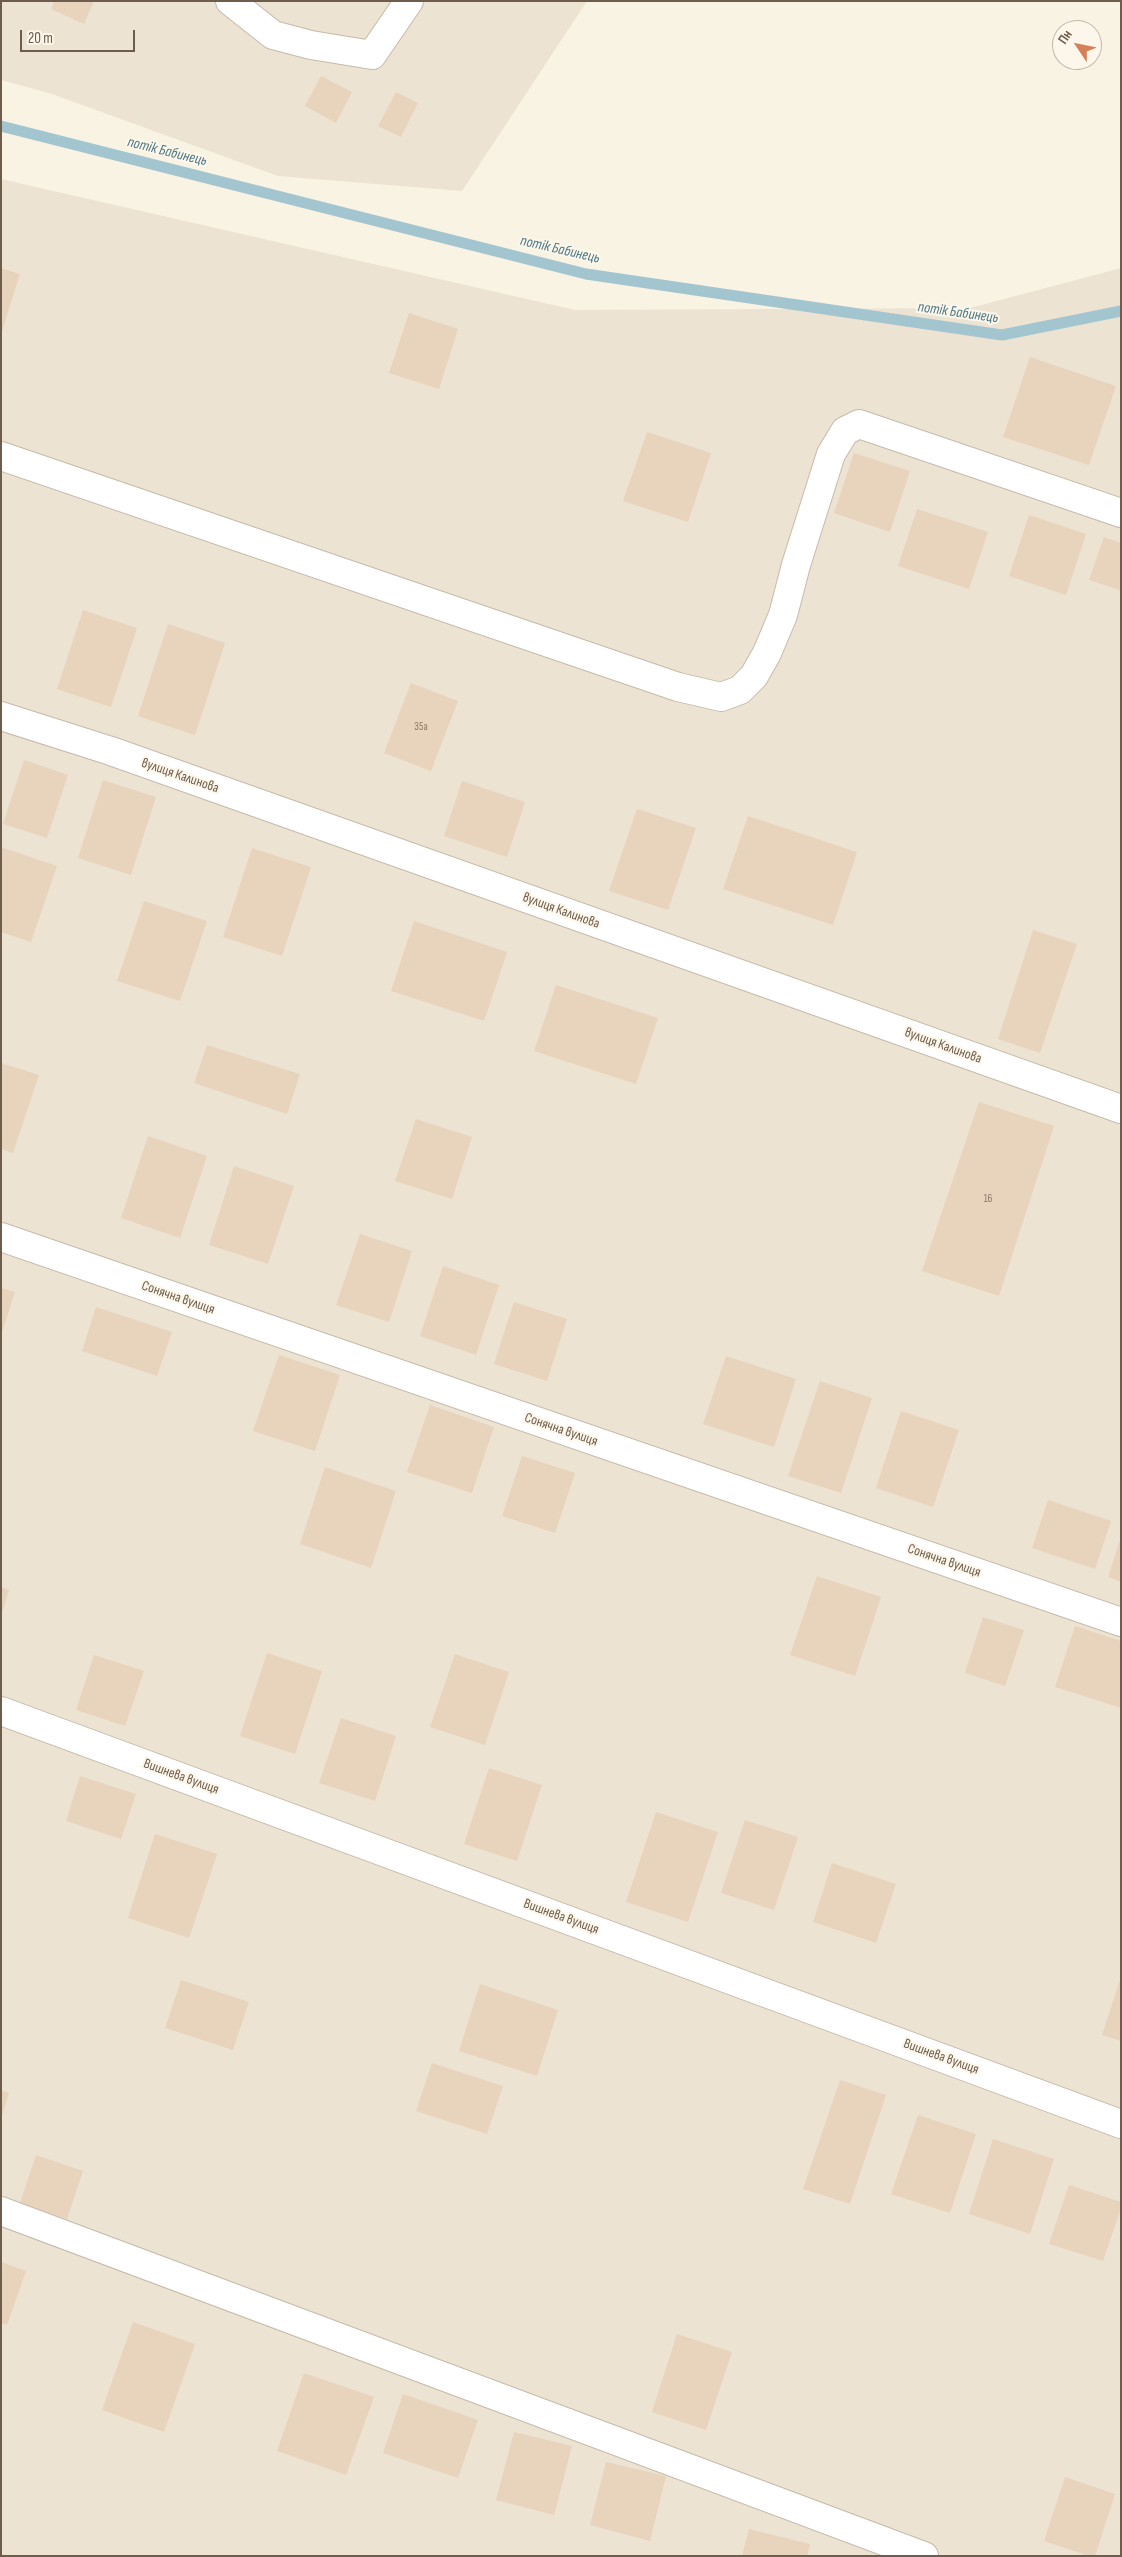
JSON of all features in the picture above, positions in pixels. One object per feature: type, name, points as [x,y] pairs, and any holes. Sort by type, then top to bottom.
[{"type":"street","points":[[230,1],[273,35],[311,45],[372,54],[409,1]]},
{"type":"street","points":[[1,456],[669,684],[721,697],[740,690],[754,676],[767,653],[783,615],[796,565],[831,454],[844,431],[859,424],[1121,513]]},
{"type":"street","name":"вулиця Калинова","points":[[1,716],[111,751],[1121,1109]]},
{"type":"street","name":"Сонячна вулиця","points":[[1,1237],[1121,1622]]},
{"type":"street","name":"Вишнева вулиця","points":[[1,1711],[1121,2124]]},
{"type":"street","points":[[1,2211],[924,2556]]},
{"type":"shaded area","points":[[1,1],[587,1],[462,191],[278,176],[49,93],[1,80]]},
{"type":"shaded area","points":[[1,179],[575,310],[970,308],[1121,268],[1121,2556],[1,2556]]},
{"type":"building","points":[[54,1],[94,1],[84,24],[51,9]]},
{"type":"building","points":[[321,76],[352,92],[336,123],[305,106]]},
{"type":"building","points":[[396,92],[418,103],[401,137],[378,126]]},
{"type":"building","points":[[1,268],[20,274],[2,331],[1,331]]},
{"type":"building","points":[[409,313],[458,329],[439,389],[389,373]]},
{"type":"building","points":[[1030,357],[1116,386],[1089,465],[1003,437]]},
{"type":"building","points":[[647,432],[711,453],[688,522],[623,501]]},
{"type":"building","points":[[854,453],[910,471],[890,532],[834,513]]},
{"type":"building","points":[[917,509],[988,532],[969,589],[898,566]]},
{"type":"building","points":[[1029,515],[1086,534],[1066,595],[1009,576]]},
{"type":"building","points":[[1104,537],[1121,543],[1120,590],[1089,580]]},
{"type":"building","points":[[83,610],[137,628],[111,707],[57,689]]},
{"type":"building","points":[[168,624],[225,643],[195,735],[138,716]]},
{"type":"building","points":[[411,683],[458,701],[431,771],[384,753]]},
{"type":"building","points":[[24,760],[68,775],[47,838],[3,824]]},
{"type":"building","points":[[103,780],[156,797],[131,875],[78,858]]},
{"type":"building","points":[[462,781],[525,802],[507,857],[444,836]]},
{"type":"building","points":[[637,809],[696,828],[668,910],[609,891]]},
{"type":"building","points":[[748,816],[857,852],[833,925],[723,889]]},
{"type":"building","points":[[1,847],[57,866],[31,942],[1,932]]},
{"type":"building","points":[[252,848],[311,867],[282,956],[223,937]]},
{"type":"building","points":[[144,901],[207,921],[180,1001],[117,981]]},
{"type":"building","points":[[414,921],[507,952],[484,1021],[391,991]]},
{"type":"building","points":[[1033,930],[1077,944],[1040,1053],[998,1039]]},
{"type":"building","points":[[556,985],[658,1018],[636,1084],[534,1051]]},
{"type":"building","points":[[207,1045],[300,1074],[287,1114],[194,1083]]},
{"type":"building","points":[[1,1063],[39,1075],[13,1153],[1,1149]]},
{"type":"building","points":[[979,1102],[1054,1126],[999,1296],[922,1271]]},
{"type":"building","points":[[416,1119],[472,1137],[452,1199],[395,1181]]},
{"type":"building","points":[[148,1136],[207,1156],[180,1238],[121,1218]]},
{"type":"building","points":[[234,1166],[294,1186],[268,1264],[209,1245]]},
{"type":"building","points":[[360,1234],[412,1251],[389,1322],[336,1305]]},
{"type":"building","points":[[443,1266],[499,1285],[476,1355],[420,1336]]},
{"type":"building","points":[[1,1288],[15,1292],[2,1332],[1,1332]]},
{"type":"building","points":[[514,1302],[567,1319],[547,1381],[494,1364]]},
{"type":"building","points":[[96,1307],[172,1332],[157,1376],[82,1351]]},
{"type":"building","points":[[279,1355],[340,1375],[315,1451],[253,1431]]},
{"type":"building","points":[[726,1356],[796,1379],[774,1447],[703,1424]]},
{"type":"building","points":[[820,1381],[872,1398],[841,1493],[788,1476]]},
{"type":"building","points":[[430,1405],[494,1427],[472,1493],[407,1472]]},
{"type":"building","points":[[901,1411],[959,1430],[933,1507],[876,1488]]},
{"type":"building","points":[[522,1456],[575,1473],[555,1533],[502,1516]]},
{"type":"building","points":[[325,1467],[396,1491],[371,1568],[300,1544]]},
{"type":"building","points":[[1048,1500],[1111,1521],[1095,1569],[1032,1548]]},
{"type":"building","points":[[1121,1540],[1121,1582],[1108,1577]]},
{"type":"building","points":[[817,1576],[881,1597],[855,1676],[790,1655]]},
{"type":"building","points":[[1,1587],[9,1590],[2,1613],[1,1613]]},
{"type":"building","points":[[983,1617],[1024,1630],[1005,1686],[965,1673]]},
{"type":"building","points":[[1075,1626],[1121,1641],[1121,1708],[1055,1687]]},
{"type":"building","points":[[267,1653],[322,1671],[295,1754],[240,1736]]},
{"type":"building","points":[[455,1654],[509,1672],[485,1745],[430,1727]]},
{"type":"building","points":[[94,1655],[144,1671],[125,1726],[76,1710]]},
{"type":"building","points":[[341,1718],[396,1736],[375,1801],[319,1783]]},
{"type":"building","points":[[489,1768],[542,1785],[517,1861],[464,1844]]},
{"type":"building","points":[[80,1776],[136,1794],[121,1839],[66,1821]]},
{"type":"building","points":[[656,1812],[718,1832],[688,1922],[626,1902]]},
{"type":"building","points":[[745,1820],[798,1837],[774,1910],[721,1893]]},
{"type":"building","points":[[155,1834],[217,1854],[189,1938],[128,1918]]},
{"type":"building","points":[[832,1863],[896,1884],[876,1943],[813,1922]]},
{"type":"building","points":[[181,1980],[249,2002],[233,2050],[165,2028]]},
{"type":"building","points":[[1121,1980],[1121,2041],[1102,2035]]},
{"type":"building","points":[[480,1984],[558,2010],[537,2076],[459,2051]]},
{"type":"building","points":[[432,2063],[503,2086],[487,2134],[416,2111]]},
{"type":"building","points":[[840,2080],[886,2095],[850,2204],[803,2189]]},
{"type":"building","points":[[1,2090],[9,2093],[2,2115],[1,2115]]},
{"type":"building","points":[[918,2115],[976,2134],[950,2213],[891,2194]]},
{"type":"building","points":[[993,2139],[1054,2159],[1030,2234],[969,2214]]},
{"type":"building","points":[[36,2155],[83,2171],[67,2219],[20,2203]]},
{"type":"building","points":[[1069,2185],[1121,2202],[1121,2208],[1103,2261],[1049,2244]]},
{"type":"building","points":[[1,2262],[26,2271],[7,2325],[1,2323]]},
{"type":"building","points":[[133,2322],[195,2344],[164,2432],[102,2410]]},
{"type":"building","points":[[677,2334],[732,2352],[706,2430],[652,2412]]},
{"type":"building","points":[[304,2373],[374,2397],[346,2475],[277,2451]]},
{"type":"building","points":[[403,2394],[478,2420],[458,2478],[383,2453]]},
{"type":"building","points":[[514,2432],[572,2446],[554,2515],[496,2500]]},
{"type":"building","points":[[606,2462],[666,2476],[650,2541],[590,2525]]},
{"type":"building","points":[[1065,2477],[1115,2494],[1095,2556],[1089,2556],[1044,2541]]},
{"type":"building","points":[[749,2529],[810,2544],[807,2556],[742,2556]]},
{"type":"waterway","name":"потік Бабинець","points":[[1,126],[586,274],[1002,335],[1121,311]]}]
